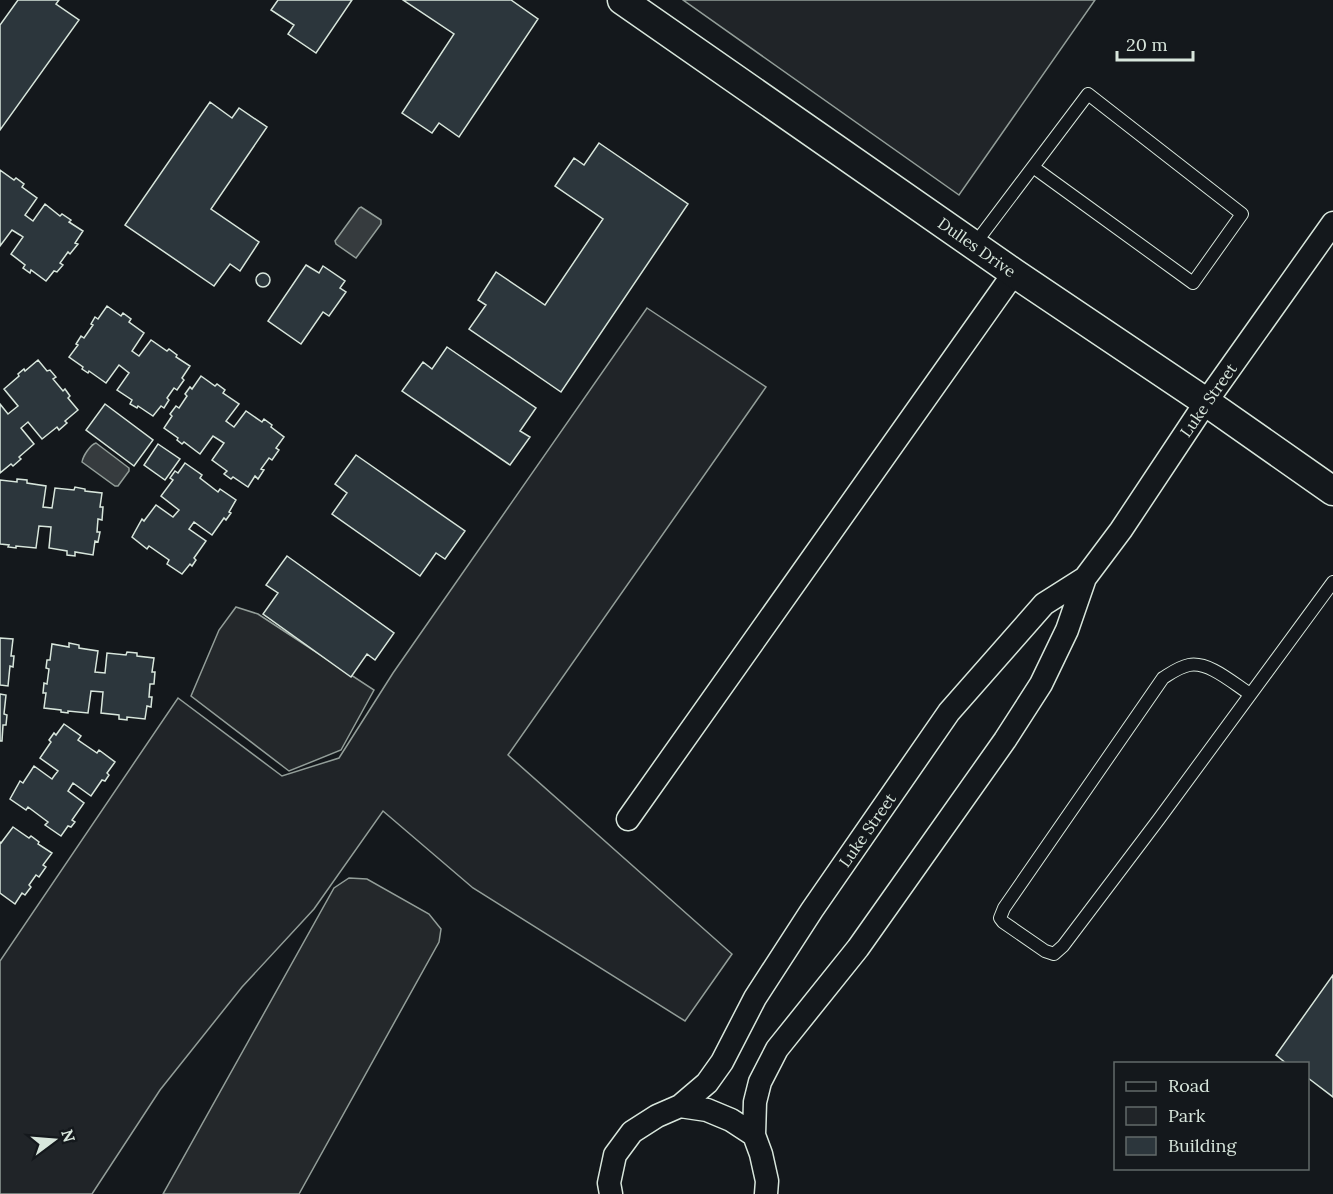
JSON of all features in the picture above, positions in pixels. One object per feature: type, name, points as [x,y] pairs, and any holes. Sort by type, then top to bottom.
[{"type":"street","name":"Dulles Drive","points":[[621,0],[1333,491]]},
{"type":"street","name":"Luke Street","points":[[766,1194],[767,1182],[754,1135],[755,1102],[760,1082],[777,1049],[858,948],[1011,731],[1041,684],[1067,630],[1085,578],[1333,223]]},
{"type":"street","points":[[628,819],[1014,273]]},
{"type":"street","name":"Luke Street","points":[[611,1194],[609,1183],[615,1155],[632,1132],[657,1116],[680,1106],[707,1083],[722,1062],[755,998],[812,910],[949,712],[1044,604],[1085,578]]},
{"type":"street","points":[[680,1106],[707,1110],[731,1120],[754,1135]]},
{"type":"lane","points":[[974,245],[1088,94],[1242,214],[1194,283],[1033,167]]},
{"type":"lane","points":[[1250,694],[1210,668],[1192,664],[1177,669],[1163,678],[1004,908],[1000,918],[1003,922],[1045,951],[1054,954],[1063,946],[1250,694],[1333,582]]},
{"type":"green space","points":[[683,0],[1095,0],[959,195]]},
{"type":"green space","points":[[647,308],[766,387],[508,755],[732,954],[685,1021],[473,888],[383,811],[314,909],[242,987],[160,1090],[92,1194],[0,1194],[0,961],[178,698],[282,776],[339,758],[393,673]]},
{"type":"shaded area","points":[[361,207],[381,220],[381,224],[356,258],[335,241]]},
{"type":"shaded area","points":[[96,443],[129,468],[118,486],[82,462],[87,451]]},
{"type":"shaded area","points":[[236,607],[258,614],[374,690],[341,750],[289,771],[191,696],[219,630]]},
{"type":"shaded area","points":[[349,878],[367,879],[429,914],[441,929],[439,942],[299,1194],[163,1194],[334,888]]},
{"type":"building","points":[[18,0],[59,0],[56,4],[79,20],[0,130],[0,25]]},
{"type":"building","points":[[278,0],[352,0],[316,53],[288,34],[294,25],[271,10]]},
{"type":"building","points":[[403,0],[511,0],[538,19],[459,137],[439,123],[432,133],[402,113],[454,34]]},
{"type":"building","points":[[210,102],[232,118],[239,108],[267,127],[211,209],[259,242],[240,271],[230,264],[214,286],[125,225]]},
{"type":"building","points":[[599,143],[688,204],[561,392],[469,329],[486,305],[478,300],[496,272],[545,305],[603,219],[555,186],[574,158],[584,165]]},
{"type":"building","points":[[0,170],[24,184],[22,187],[37,198],[25,215],[33,221],[45,204],[60,216],[62,214],[71,220],[69,222],[83,231],[75,243],[78,244],[60,263],[63,265],[46,281],[31,270],[30,273],[23,268],[25,265],[11,254],[23,237],[12,230],[0,246]]},
{"type":"building","points":[[306,265],[319,273],[323,266],[345,281],[340,288],[346,292],[329,316],[323,312],[301,344],[268,321]]},
{"type":"building","points":[[260,273],[266,273],[270,280],[266,287],[260,287],[256,283],[256,277]]},
{"type":"building","points":[[107,306],[121,316],[123,313],[131,319],[129,322],[144,333],[132,351],[139,356],[151,340],[167,351],[169,349],[177,355],[176,357],[190,366],[177,390],[174,388],[167,398],[169,400],[164,408],[161,406],[153,416],[138,406],[137,408],[130,404],[132,400],[117,390],[129,373],[119,365],[106,383],[82,369],[83,367],[69,357],[78,345],[76,344],[81,336],[84,338],[93,325],[91,324],[95,317],[98,319]]},
{"type":"building","points":[[447,347],[536,408],[520,431],[530,437],[510,465],[402,391],[423,362],[432,369]]},
{"type":"building","points":[[38,360],[47,371],[50,370],[56,377],[53,379],[63,391],[65,389],[70,396],[68,398],[78,410],[65,421],[67,423],[59,430],[57,427],[42,439],[28,422],[21,428],[34,444],[19,457],[21,459],[13,466],[11,464],[0,473],[0,404],[8,414],[18,406],[4,389],[19,376],[18,374]]},
{"type":"building","points":[[201,376],[215,386],[217,384],[225,390],[223,393],[239,404],[226,421],[234,427],[246,411],[262,422],[264,419],[284,437],[276,448],[279,450],[272,460],[269,458],[261,469],[264,470],[258,479],[255,476],[248,487],[224,474],[227,471],[212,460],[224,443],[213,436],[200,454],[184,442],[182,444],[177,440],[178,438],[164,428],[172,416],[170,414],[176,406],[179,408],[187,396],[185,394],[190,387],[192,389]]},
{"type":"building","points":[[105,404],[153,440],[134,466],[86,430]]},
{"type":"building","points":[[158,444],[180,459],[165,480],[144,465]]},
{"type":"building","points":[[356,455],[465,531],[445,559],[436,553],[420,576],[332,514],[347,493],[335,484]]},
{"type":"building","points":[[185,463],[202,475],[200,478],[218,492],[220,489],[236,500],[229,512],[231,513],[226,520],[224,518],[212,535],[194,522],[189,529],[206,541],[194,558],[196,560],[192,566],[190,564],[182,574],[167,564],[169,560],[149,546],[147,549],[132,537],[142,519],[144,521],[156,505],[173,517],[179,510],[161,496],[173,480],[170,478],[175,471],[178,473]]},
{"type":"building","points":[[17,479],[46,486],[43,507],[52,508],[55,488],[74,490],[75,487],[102,493],[100,507],[103,507],[102,520],[98,519],[97,532],[100,532],[98,542],[95,541],[93,555],[75,552],[75,556],[67,555],[67,551],[49,548],[51,527],[39,526],[36,548],[16,546],[16,548],[0,544],[0,480],[17,482]]},
{"type":"building","points":[[287,556],[394,633],[375,660],[367,654],[351,677],[263,614],[278,593],[266,585]]},
{"type":"building","points":[[0,638],[13,639],[11,656],[14,656],[13,667],[10,666],[8,686],[0,685]]},
{"type":"building","points":[[69,643],[79,645],[79,648],[98,651],[95,672],[105,673],[107,653],[126,655],[127,652],[137,653],[137,656],[154,658],[152,672],[155,672],[154,684],[150,684],[149,697],[152,697],[151,707],[147,706],[145,719],[127,717],[127,720],[119,719],[119,715],[101,713],[103,692],[91,691],[88,713],[68,711],[68,713],[44,708],[46,693],[43,693],[44,683],[47,684],[49,669],[46,668],[47,660],[50,660],[52,644],[69,647]]},
{"type":"building","points":[[0,694],[6,695],[4,714],[7,715],[6,725],[3,725],[2,741],[0,741]]},
{"type":"building","points":[[64,724],[81,736],[78,740],[97,753],[99,750],[115,762],[107,773],[109,775],[105,781],[102,780],[91,796],[73,783],[68,791],[84,803],[72,820],[75,822],[71,827],[68,826],[61,836],[45,825],[48,822],[28,807],[26,810],[10,799],[20,781],[23,783],[34,766],[52,779],[58,771],[40,758],[51,742],[49,740]]},
{"type":"building","points":[[13,827],[29,838],[31,836],[39,842],[38,844],[52,853],[43,865],[46,867],[39,877],[36,875],[29,885],[31,887],[25,895],[22,893],[15,904],[0,893],[0,842]]},
{"type":"building","points":[[1333,975],[1333,1097],[1309,1079],[1309,1062],[1285,1062],[1276,1055]]}]
